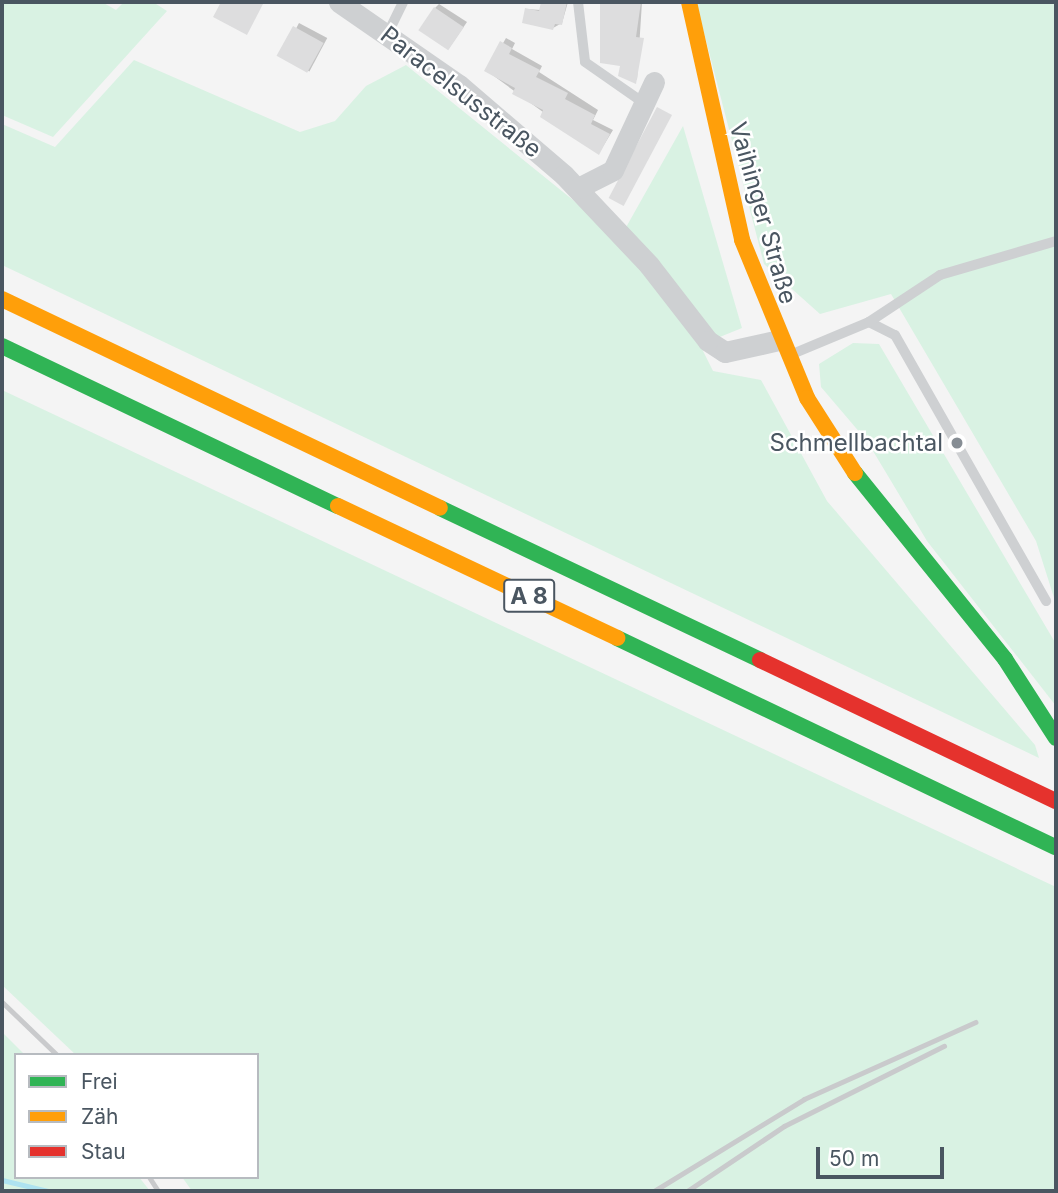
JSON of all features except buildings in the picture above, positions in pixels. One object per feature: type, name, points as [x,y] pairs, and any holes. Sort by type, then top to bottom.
[{"type":"main road","name":"Vaihinger Straße","points":[[689,2],[725,178],[783,348],[851,468],[998,650],[1053,733]]},
{"type":"main road","name":"A 8","points":[[2,299],[1056,801]]},
{"type":"main road","name":"A 8","points":[[2,345],[1056,847]]},
{"type":"street","name":"Paracelsusstraße","points":[[339,2],[388,33],[459,85],[578,188],[708,341],[725,352],[783,348]]},
{"type":"street","points":[[578,188],[613,170],[654,82]]},
{"type":"lane","points":[[388,33],[403,2]]},
{"type":"lane","points":[[578,2],[585,62],[644,103]]},
{"type":"lane","points":[[783,348],[869,322],[940,275],[1056,241]]},
{"type":"lane","points":[[869,322],[895,335],[1046,601]]},
{"type":"green space","points":[[2,2],[102,2],[116,10],[124,2],[153,2],[167,11],[53,137],[2,115]]},
{"type":"green space","points":[[696,2],[1056,2],[1056,604],[1036,541],[891,294],[820,314],[764,264]]},
{"type":"green space","points":[[134,60],[300,132],[335,121],[366,86],[406,65],[620,238],[683,126],[742,328],[700,345],[713,371],[761,380],[827,501],[1035,745],[1039,758],[2,265],[2,124],[55,147]]},
{"type":"green space","points":[[853,343],[879,344],[1056,644],[1056,706],[927,541],[867,441],[821,387],[819,364]]},
{"type":"green space","points":[[2,390],[1056,887],[1056,1191],[192,1191],[183,1179],[259,1179],[259,1053],[74,1053],[2,985]]},
{"type":"green space","points":[[2,1032],[23,1053],[14,1053],[14,1179],[141,1179],[150,1191],[2,1191]]},
{"type":"waterway","points":[[2,1180],[48,1191]]},
{"type":"railway","points":[[2,1002],[55,1053]]},
{"type":"railway","points":[[654,1191],[804,1099],[975,1022]]},
{"type":"railway","points":[[687,1191],[784,1126],[944,1046]]},
{"type":"railway","points":[[150,1179],[158,1191]]},
{"type":"traffic: fast","points":[[2,346],[338,506]]},
{"type":"traffic: fast","points":[[855,473],[1005,659],[1056,738]]},
{"type":"traffic: fast","points":[[440,508],[760,660]]},
{"type":"traffic: fast","points":[[617,638],[1056,847]]},
{"type":"traffic: slow","points":[[689,2],[742,240],[807,398],[855,473]]},
{"type":"traffic: slow","points":[[2,299],[440,508]]},
{"type":"traffic: slow","points":[[338,506],[617,638]]},
{"type":"traffic: jam","points":[[760,660],[1056,801]]},
{"type":"place","name":"Schmellbachtal","points":[[957,443]]}]
